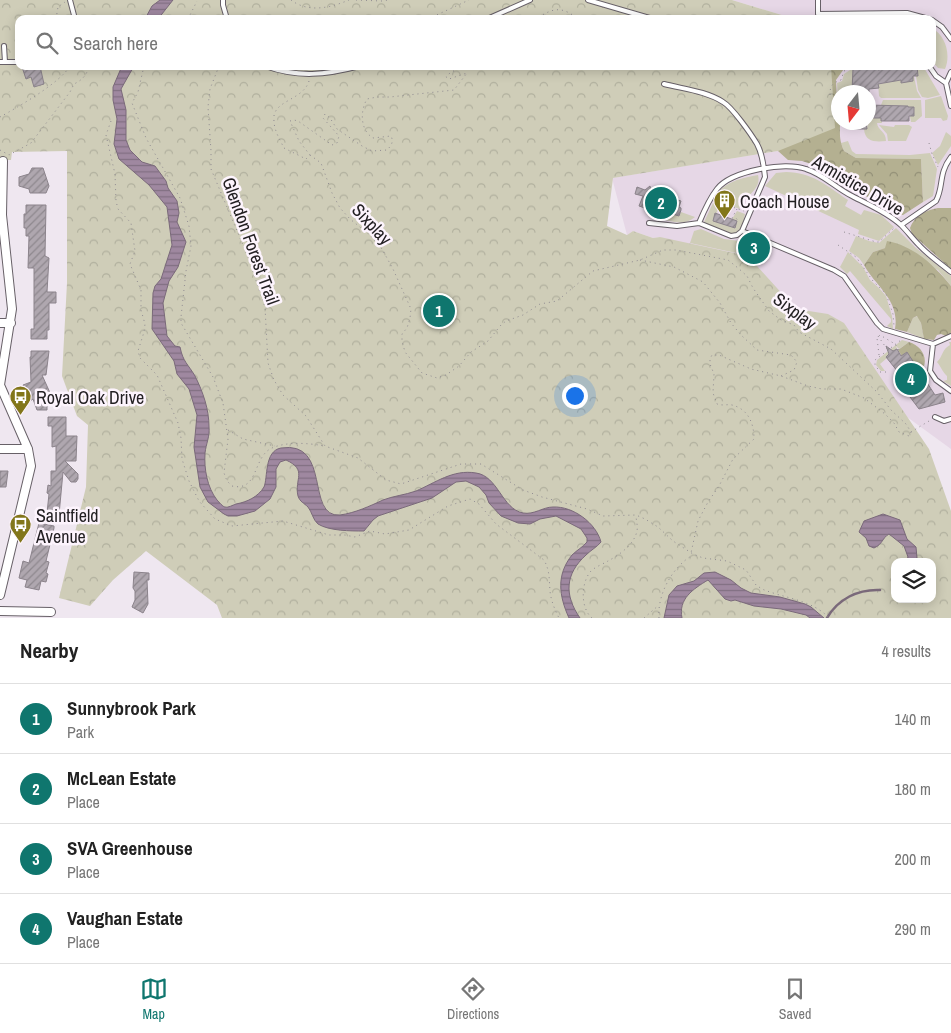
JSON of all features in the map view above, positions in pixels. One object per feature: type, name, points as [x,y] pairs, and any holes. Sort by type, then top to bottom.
[{"type":"street","points":[[0,595],[3,566],[30,474],[28,449],[0,385],[11,322],[12,304],[1,215],[3,161]]},
{"type":"street","points":[[0,322],[11,322]]},
{"type":"street","points":[[0,449],[28,449]]},
{"type":"street","points":[[0,611],[50,612]]},
{"type":"lane","points":[[69,0],[74,15]]},
{"type":"lane","points":[[496,15],[530,0]]},
{"type":"lane","points":[[588,0],[639,15]]},
{"type":"lane","points":[[818,0],[818,14],[911,15]]},
{"type":"lane","points":[[223,2],[226,15]]},
{"type":"lane","points":[[936,23],[942,27],[951,39]]},
{"type":"lane","points":[[4,46],[2,62],[15,62]]},
{"type":"lane","points":[[280,70],[299,75],[345,70]]},
{"type":"lane","points":[[932,70],[936,76],[949,83]]},
{"type":"lane","points":[[951,72],[949,83],[951,105]]},
{"type":"lane","points":[[649,222],[678,226],[699,223],[731,236],[738,236],[742,232],[765,178],[757,144],[730,107],[713,97],[664,84]]},
{"type":"lane","points":[[901,225],[936,201],[939,196],[942,174],[951,156]]},
{"type":"lane","name":"Armistice Drive","points":[[699,223],[709,200],[717,188],[726,180],[764,168],[805,168],[850,196],[880,210],[901,225],[920,246],[951,272]]},
{"type":"lane","points":[[742,232],[834,270],[844,276],[883,329],[932,344],[951,336]]},
{"type":"lane","points":[[932,344],[930,371],[936,380],[951,391]]},
{"type":"lane","points":[[935,417],[944,421],[951,419]]},
{"type":"path","points":[[57,15],[58,7],[69,0]]},
{"type":"path","points":[[291,0],[297,4],[321,9],[336,6],[349,0]]},
{"type":"path","points":[[356,0],[388,0]]},
{"type":"path","points":[[437,15],[469,0]]},
{"type":"path","points":[[190,15],[197,1]]},
{"type":"path","points":[[543,15],[550,11],[560,10],[565,10],[572,15]]},
{"type":"path","points":[[0,117],[53,83],[68,70]]},
{"type":"path","points":[[0,150],[9,155],[30,143],[70,92],[74,84],[85,76],[86,70]]},
{"type":"path","points":[[143,70],[138,92],[132,103],[146,138],[180,198],[191,236],[181,318],[216,383],[223,404],[228,430],[224,473],[227,481],[232,486],[242,487],[249,483],[263,456],[276,447]]},
{"type":"path","name":"Glendon Forest Trail","points":[[217,70],[210,89],[208,107],[211,169],[248,257],[264,307],[268,363],[274,380],[283,395],[306,416],[325,446]]},
{"type":"path","name":"Sixplay","points":[[456,70],[446,77],[449,78],[467,73],[454,90],[367,99],[362,112],[365,129],[373,138],[391,136],[391,145],[387,150],[372,151],[362,146],[337,129],[325,114],[324,118],[339,136],[337,143],[332,145],[298,121],[290,121],[299,141],[310,155],[321,163],[332,193],[340,208],[371,236],[382,249],[393,269],[411,309],[407,328],[402,334],[405,352],[422,373],[437,378],[446,375],[459,366],[471,352],[488,341],[501,324],[523,315],[540,304],[557,300],[593,271],[640,260],[663,250],[670,250],[728,260],[747,276],[769,311],[781,320],[794,326],[799,332],[831,348],[877,392],[890,410],[906,424],[910,432]]},
{"type":"path","points":[[830,95],[832,84],[841,80],[844,72],[848,70]]},
{"type":"path","points":[[310,74],[308,84],[302,93],[278,106],[275,110],[273,121],[284,148],[306,159],[310,155]]},
{"type":"path","points":[[111,121],[106,135],[115,174],[116,201],[118,209],[131,223],[134,251],[130,264],[141,290],[141,310],[145,324],[138,351],[140,358],[157,375],[178,424],[182,459],[189,481],[200,501],[215,519],[232,526],[283,521],[329,535],[355,537],[370,531],[385,534],[409,530],[448,506],[470,499],[479,504],[500,527],[544,560],[549,568],[550,593],[559,618]]},
{"type":"path","points":[[929,143],[938,167]]},
{"type":"path","points":[[709,200],[750,213]]},
{"type":"path","points":[[737,209],[732,218],[736,218],[739,222]]},
{"type":"path","points":[[844,232],[879,242],[894,227],[901,225]]},
{"type":"path","points":[[838,245],[856,257],[873,281],[886,294],[893,314],[894,332]]},
{"type":"path","points":[[640,260],[674,267],[703,282],[720,303],[731,324],[758,350],[791,355],[797,362],[794,370],[781,376]]},
{"type":"path","points":[[886,372],[880,372],[875,365],[875,360],[904,335]]},
{"type":"path","points":[[878,336],[895,344],[899,350]]},
{"type":"path","points":[[878,336],[887,350]]},
{"type":"path","points":[[878,336],[879,356]]},
{"type":"path","points":[[691,552],[698,521],[708,502],[733,460],[754,439],[754,431],[747,412],[742,408],[729,404],[724,406],[717,404],[713,393],[714,374],[710,359],[712,356],[719,355],[751,369],[781,376],[808,386],[841,390],[864,398],[885,414],[894,423],[898,432],[909,436],[910,432],[935,417]]},
{"type":"path","points":[[228,430],[244,439],[276,447],[310,444],[325,446],[360,459],[384,480],[396,484],[461,464],[481,464],[523,490],[542,497],[585,508],[604,516],[636,515],[658,527],[673,541],[693,554],[703,558],[727,561],[746,570],[756,585],[762,589],[809,604],[829,618]]},
{"type":"path","points":[[592,618],[586,607],[583,592],[585,582],[591,571],[620,555],[629,544],[637,531],[636,515]]},
{"type":"path","points":[[659,618],[660,605],[672,574],[683,560],[693,554]]},
{"type":"path","points":[[644,618],[660,605]]},
{"type":"shaded area","points":[[160,0],[173,0],[161,15],[147,15],[152,6]]},
{"type":"shaded area","points":[[732,0],[951,0],[951,449],[660,237],[653,238],[633,231],[627,235],[612,178],[778,151],[829,70],[936,70],[936,15],[782,15]]},
{"type":"shaded area","points":[[120,70],[132,70],[121,89],[126,110],[126,140],[130,150],[142,162],[155,166],[177,201],[179,213],[177,222],[186,242],[178,267],[169,281],[163,303],[167,336],[175,346],[180,347],[184,360],[201,388],[205,401],[209,430],[205,465],[209,484],[217,500],[223,506],[228,507],[248,500],[262,491],[269,459],[276,450],[281,448],[297,449],[307,456],[313,466],[323,505],[330,513],[340,515],[416,491],[452,475],[468,472],[483,475],[490,480],[516,510],[527,513],[549,507],[561,507],[583,517],[594,528],[601,542],[579,562],[569,585],[571,601],[580,618],[569,618],[561,594],[561,578],[563,570],[572,555],[587,542],[587,538],[581,529],[556,516],[540,519],[530,524],[518,523],[501,516],[489,503],[486,495],[479,487],[466,481],[456,482],[432,498],[378,516],[364,531],[347,531],[318,524],[308,507],[298,496],[299,475],[297,467],[286,460],[280,462],[276,469],[276,487],[270,499],[255,511],[237,516],[228,516],[208,502],[200,487],[194,447],[197,415],[189,389],[177,374],[174,361],[152,329],[153,293],[155,286],[161,279],[172,245],[167,207],[149,185],[119,159],[114,144],[117,119],[113,100],[113,87]]},
{"type":"shaded area","points":[[883,514],[900,520],[907,539],[916,547],[917,558],[908,558],[904,546],[889,534],[874,548],[869,546],[866,538],[859,532],[864,521]]},
{"type":"shaded area","points":[[715,572],[751,593],[780,597],[805,604],[824,618],[810,618],[806,615],[781,609],[754,606],[735,600],[731,601],[725,599],[708,580],[688,595],[682,605],[682,618],[664,618],[669,595],[677,586],[694,581],[704,573]]},
{"type":"green space","points":[[0,0],[732,0],[782,15],[15,15],[15,70],[831,70],[831,130],[778,151],[613,178],[607,226],[627,235],[633,231],[653,238],[660,237],[748,256],[796,309],[828,314],[844,323],[929,449],[951,511],[951,618],[222,618],[217,605],[146,551],[113,580],[90,606],[59,598],[86,487],[88,425],[77,416],[62,376],[67,283],[67,151],[12,152],[11,160],[0,160]]},
{"type":"green space","points":[[936,30],[944,41],[947,52],[945,69],[936,66]]},
{"type":"green space","points":[[593,70],[843,70],[836,80],[836,85],[831,85],[831,130],[840,130],[844,151],[856,158],[921,159],[923,202],[903,215],[896,215],[879,202],[854,191],[814,165],[802,161],[788,160],[778,151]]},
{"type":"green space","points":[[853,70],[852,85],[837,85],[837,83],[842,81],[844,74]]},
{"type":"green space","points":[[917,70],[925,70],[940,95],[928,98],[922,97],[918,90],[916,76],[918,76]]},
{"type":"green space","points":[[913,76],[921,98],[881,98],[879,96],[878,84],[901,80],[901,82]]},
{"type":"green space","points":[[941,96],[948,116],[947,120],[925,118],[925,100]]},
{"type":"green space","points":[[883,100],[921,100],[922,116],[915,122],[911,122],[908,106],[881,105]]},
{"type":"green space","points":[[876,118],[881,118],[882,123],[877,123],[885,135],[886,141],[868,139],[864,130],[876,130]]},
{"type":"green space","points":[[879,125],[894,127],[895,125],[909,125],[912,127],[906,141],[888,141],[887,134]]},
{"type":"green space","points":[[946,132],[951,136],[951,146],[938,165],[932,153],[940,146]]},
{"type":"green space","points":[[848,141],[852,151],[856,154],[910,155],[930,153],[937,169],[933,196],[923,202],[921,159],[856,158],[844,151],[841,143]]},
{"type":"green space","points":[[786,172],[812,177],[848,200],[845,206],[861,215],[864,210],[881,215],[894,227],[879,241],[858,234],[859,230],[765,186],[776,173]]},
{"type":"green space","points":[[758,175],[757,186],[750,195],[742,200],[740,209],[711,199],[732,182]]},
{"type":"green space","points":[[713,203],[720,205],[713,221],[735,228],[737,221],[732,219],[737,211],[745,214],[742,226],[737,232],[733,234],[722,232],[704,222]]},
{"type":"green space","points":[[938,208],[951,208],[951,269],[912,234],[910,228],[914,220],[921,214]]},
{"type":"green space","points":[[657,212],[666,212],[679,216],[681,212],[695,217],[686,222],[676,222],[656,217]]},
{"type":"green space","points":[[896,228],[916,248],[951,276],[951,286],[938,270],[885,248],[873,252],[864,265],[859,258],[849,251],[856,236],[879,243]]},
{"type":"green space","points":[[701,229],[724,239],[740,241],[736,253],[690,243],[694,231]]},
{"type":"green space","points":[[887,241],[915,252],[938,271],[951,286],[951,334],[946,336],[937,335],[934,340],[924,339],[921,323],[917,316],[913,318],[907,332],[895,329],[896,319],[891,302],[864,265],[873,252],[885,248]]},
{"type":"green space","points":[[848,252],[863,267],[870,280],[886,296],[892,316],[893,329],[887,326],[891,319],[850,271],[847,274],[840,267]]},
{"type":"green space","points":[[918,316],[924,339],[907,332],[913,318]]},
{"type":"green space","points":[[902,340],[909,342],[899,349],[896,346],[897,349],[880,364],[885,371],[881,371],[876,365],[877,360]]},
{"type":"green space","points":[[909,342],[918,347],[924,355],[923,369],[919,374],[907,352],[903,358],[898,350]]},
{"type":"green space","points":[[949,342],[951,342],[951,386],[943,381],[947,380],[947,376],[937,362],[945,348],[950,345]]},
{"type":"building","points":[[23,70],[41,70],[44,84],[34,87],[31,77],[26,79]]},
{"type":"building","points":[[853,70],[917,70],[918,76],[913,76],[913,81],[901,83],[901,80],[878,84],[879,88],[876,88],[876,85],[852,85]]},
{"type":"building","points":[[876,105],[914,107],[914,116],[909,116],[909,121],[881,121],[881,118],[876,118]]},
{"type":"building","points":[[32,168],[43,168],[49,186],[46,193],[30,193],[29,189],[19,186],[19,177],[29,174]]},
{"type":"building","points":[[650,186],[651,191],[664,196],[669,192],[669,197],[681,201],[679,216],[666,212],[665,215],[639,206],[643,196],[635,194],[637,187],[645,190]]},
{"type":"building","points":[[26,205],[46,205],[45,256],[49,258],[47,292],[56,292],[56,303],[49,303],[47,339],[31,339],[31,329],[34,329],[34,268],[28,268],[29,236],[26,236],[26,228],[24,228]]},
{"type":"building","name":"Coach House","points":[[715,213],[737,221],[735,228],[713,221]]},
{"type":"building","points":[[740,239],[769,249],[767,255],[738,247]]},
{"type":"building","points":[[886,346],[893,351],[897,349],[901,356],[907,352],[935,395],[943,393],[945,402],[919,409],[910,397],[914,394],[907,383],[902,387],[898,380],[902,377],[886,357],[889,354]]},
{"type":"building","points":[[31,351],[49,351],[46,375],[42,375],[51,395],[49,396],[51,399],[47,400],[47,410],[37,410],[33,399],[30,401],[23,385],[31,382]]},
{"type":"building","points":[[48,417],[66,417],[66,436],[77,436],[76,461],[65,461],[78,474],[78,479],[76,482],[71,482],[63,472],[59,515],[47,513],[49,494],[47,493],[48,485],[51,486],[51,471],[56,471],[56,446],[52,447],[52,426],[48,426]]},
{"type":"building","points":[[0,471],[8,471],[6,487],[0,487]]},
{"type":"building","points":[[39,523],[54,526],[54,528],[46,561],[49,562],[46,573],[48,574],[46,582],[41,581],[39,590],[25,587],[27,580],[19,578],[23,561],[29,563]]},
{"type":"building","points":[[134,572],[149,573],[149,580],[147,580],[148,604],[143,613],[132,607],[135,600],[133,588]]},
{"type":"waterway","points":[[827,618],[837,605],[849,596],[864,591],[880,590]]},
{"type":"place","name":"McLean Estate","points":[[661,203]]},
{"type":"place","name":"Coach House","points":[[724,220]]},
{"type":"place","name":"SVA Greenhouse","points":[[754,248]]},
{"type":"place","name":"Sunnybrook Park","points":[[439,311]]},
{"type":"place","name":"Vaughan Estate","points":[[911,379]]},
{"type":"place","name":"Royal Oak Drive","points":[[20,416]]},
{"type":"place","name":"Saintfield Avenue","points":[[20,544]]}]
